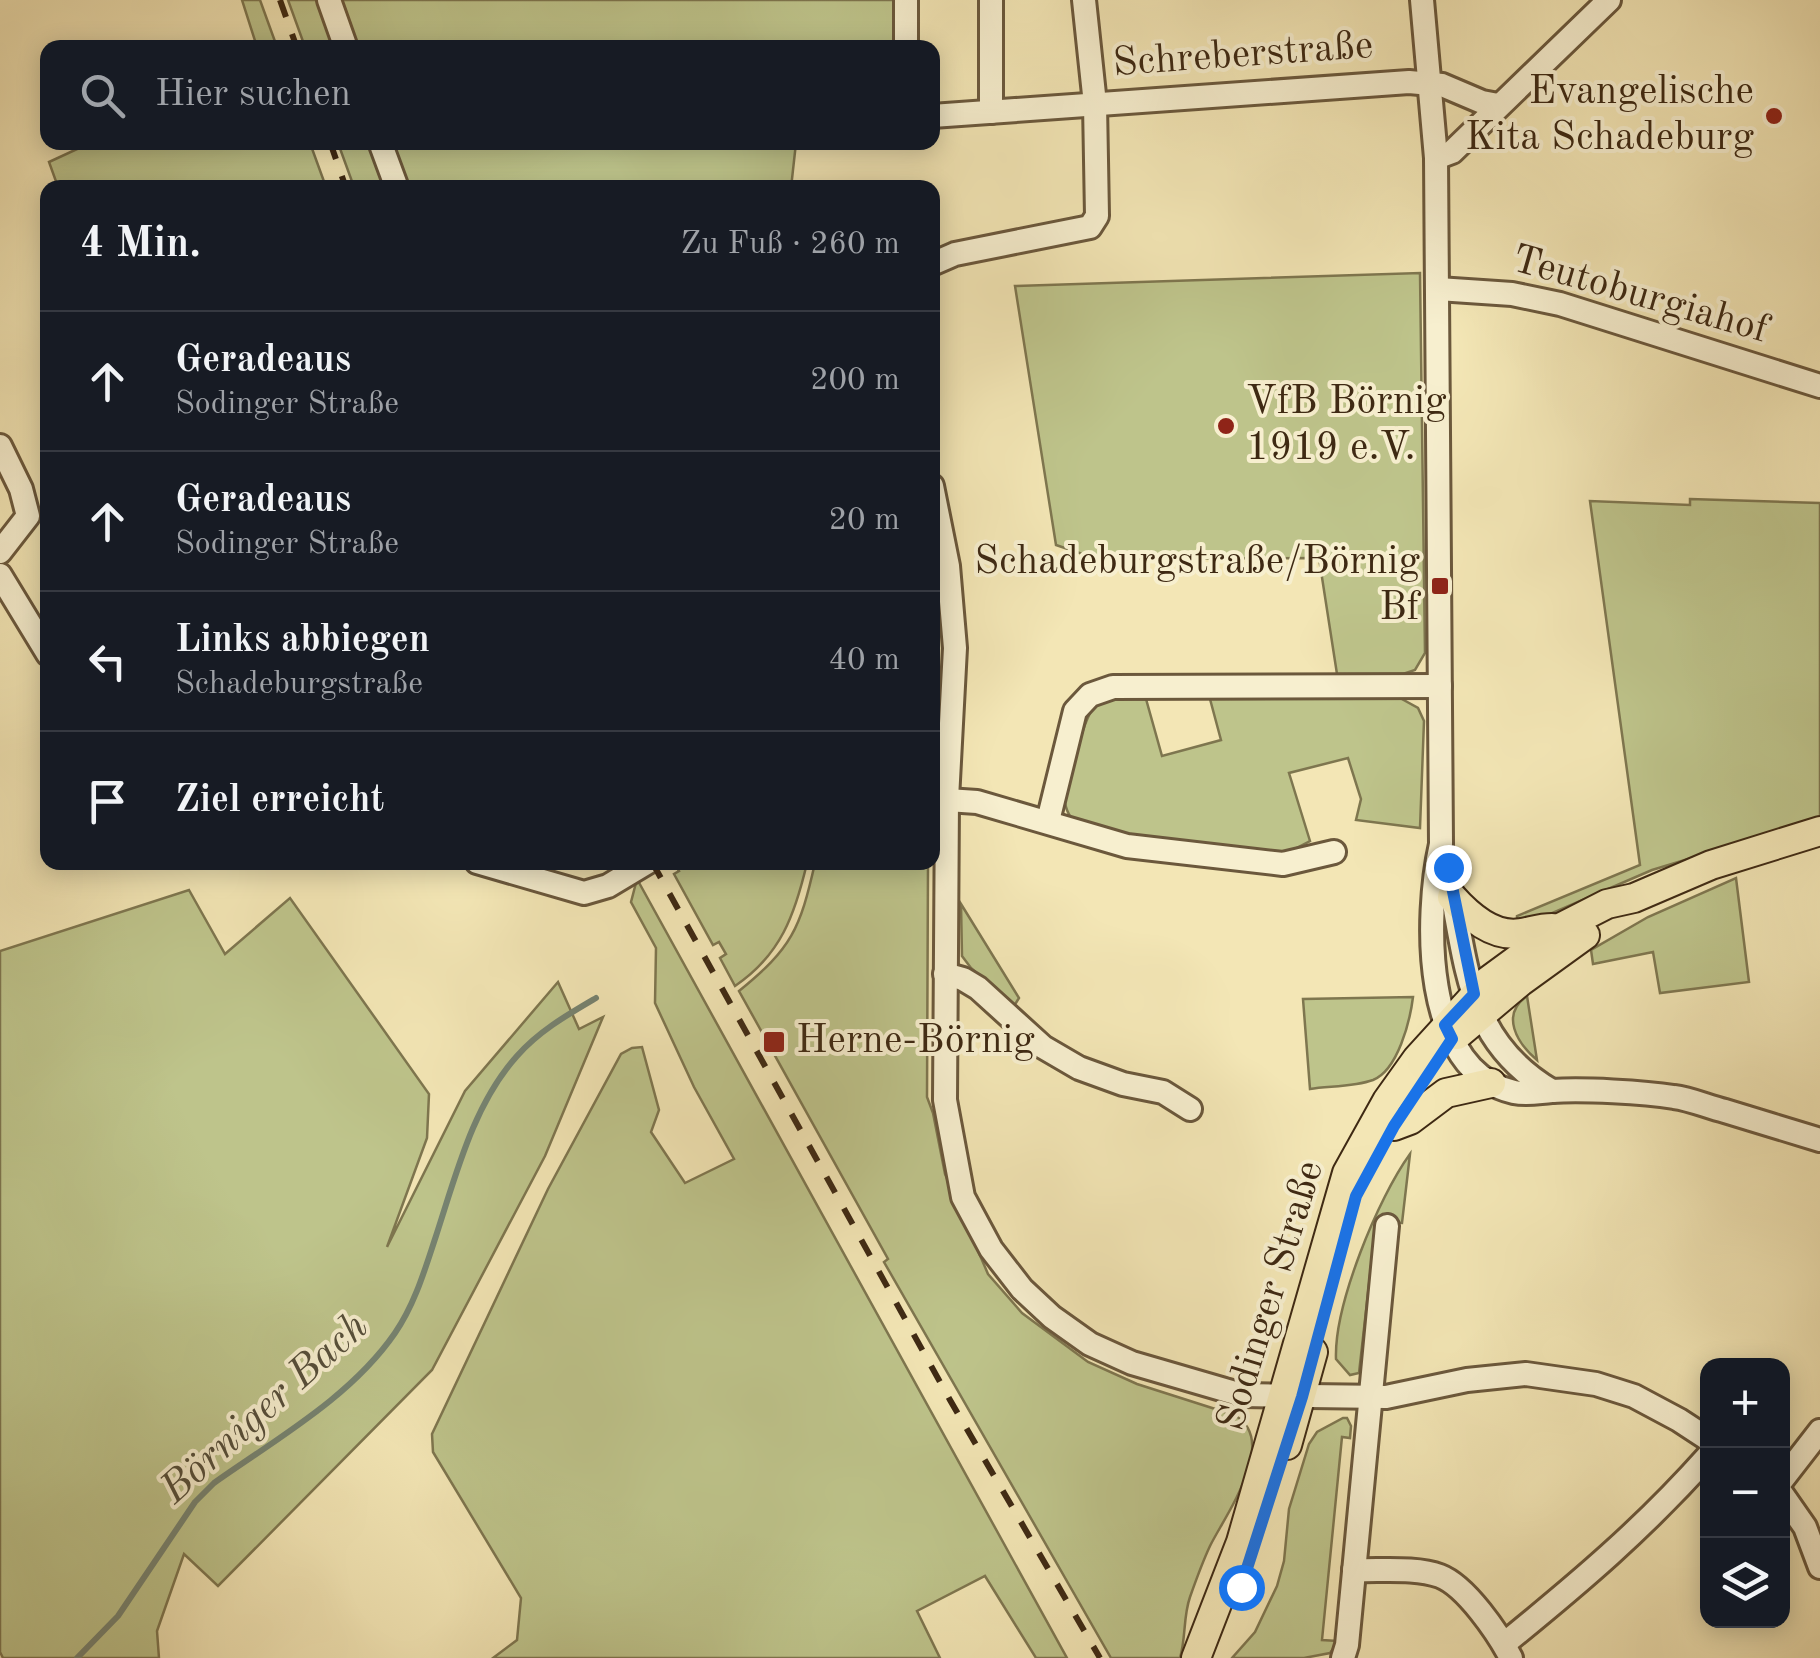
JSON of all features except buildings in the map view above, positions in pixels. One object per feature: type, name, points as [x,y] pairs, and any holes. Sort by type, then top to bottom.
[{"type":"main road","name":"Sodinger Straße","points":[[1210,1658],[1255,1548],[1347,1173],[1386,1102],[1515,959],[1560,928],[1607,904],[1634,898],[1710,866],[1820,831]]},
{"type":"main road","points":[[1452,896],[1472,916],[1496,931],[1510,934],[1560,928]]},
{"type":"main road","name":"Sodinger Straße","points":[[1477,1005],[1613,919],[1634,898]]},
{"type":"main road","name":"Sodinger Straße","points":[[1196,1658],[1292,1397],[1356,1196],[1448,1032]]},
{"type":"main road","points":[[1394,1126],[1410,1120],[1446,1093],[1490,1083]]},
{"type":"street","points":[[329,0],[343,40]]},
{"type":"street","points":[[906,0],[906,40]]},
{"type":"street","points":[[991,0],[991,112]]},
{"type":"street","points":[[940,261],[955,254],[1090,227],[1097,216],[1095,104],[1084,0]]},
{"type":"street","points":[[1422,0],[1436,158],[1441,844],[1477,1005],[1506,1057],[1522,1073],[1552,1091]]},
{"type":"street","points":[[1436,158],[1452,152],[1609,0]]},
{"type":"street","name":"Schreberstraße","points":[[940,115],[1408,82],[1442,84],[1482,102],[1498,104]]},
{"type":"street","points":[[383,150],[394,180]]},
{"type":"street","name":"Teutoburgiahof","points":[[1438,289],[1512,294],[1560,304],[1820,386]]},
{"type":"street","points":[[0,446],[21,489],[28,516],[0,552]]},
{"type":"street","points":[[940,531],[954,611],[954,714],[940,799],[945,1100],[963,1197],[991,1249],[1022,1289],[1052,1318],[1090,1344],[1132,1362],[1242,1395],[1371,1398],[1496,1375],[1553,1376],[1634,1396],[1700,1434]]},
{"type":"street","points":[[0,575],[40,641]]},
{"type":"street","points":[[1048,821],[1074,711],[1090,695],[1102,690],[1440,686]]},
{"type":"street","points":[[940,799],[978,802],[1126,846],[1283,864],[1334,852]]},
{"type":"street","points":[[1441,844],[1436,866],[1434,960],[1448,1032],[1490,1083],[1531,1094],[1552,1091],[1675,1097],[1820,1140]]},
{"type":"street","points":[[504,870],[584,894],[608,886],[635,870]]},
{"type":"street","points":[[945,974],[964,978],[1043,1047],[1079,1068],[1124,1084],[1164,1092],[1190,1109]]},
{"type":"street","points":[[1343,1658],[1387,1226]]},
{"type":"street","points":[[1790,1470],[1820,1431]]},
{"type":"street","points":[[1354,1570],[1440,1576],[1464,1593],[1507,1651],[1658,1512],[1700,1465]]},
{"type":"street","points":[[1790,1506],[1804,1526],[1820,1565]]},
{"type":"green space","points":[[242,0],[260,0],[274,40],[255,40]]},
{"type":"green space","points":[[288,0],[321,0],[337,40],[302,40]]},
{"type":"green space","points":[[335,0],[899,0],[899,40],[349,40]]},
{"type":"green space","points":[[75,150],[313,150],[323,180],[55,180],[49,162]]},
{"type":"green space","points":[[341,150],[377,150],[387,180],[351,180]]},
{"type":"green space","points":[[389,150],[795,150],[792,180],[399,180]]},
{"type":"green space","points":[[1420,273],[1425,653],[1415,670],[1403,674],[1337,674],[1319,558],[1097,559],[1056,545],[1015,286]]},
{"type":"green space","points":[[1690,499],[1820,503],[1820,819],[1652,870],[1517,925],[1517,916],[1640,865],[1590,501],[1690,505]]},
{"type":"green space","points":[[1400,698],[1418,708],[1424,721],[1420,828],[1356,820],[1361,799],[1348,758],[1289,773],[1310,841],[1285,854],[1142,840],[1071,818],[1065,803],[1082,734],[1092,710],[1103,701],[1146,699],[1162,756],[1221,740],[1210,699]]},
{"type":"green space","points":[[805,870],[791,916],[775,947],[735,986],[720,958],[726,954],[719,942],[713,945],[674,874]]},
{"type":"green space","points":[[813,870],[928,870],[927,1097],[945,1174],[988,1274],[1022,1313],[1088,1362],[1137,1384],[1234,1415],[1247,1427],[1252,1442],[1251,1460],[1192,1591],[1180,1658],[1111,1658],[884,1262],[888,1259],[739,991],[782,949],[804,905]]},
{"type":"green space","points":[[1736,878],[1749,982],[1660,993],[1653,952],[1593,964],[1591,950],[1648,917]]},
{"type":"green space","points":[[637,879],[1067,1658],[1036,1658],[985,1576],[917,1611],[940,1658],[493,1658],[517,1640],[521,1598],[433,1452],[432,1434],[548,1189],[621,1054],[632,1048],[642,1047],[659,1110],[651,1132],[685,1183],[734,1159],[694,1087],[655,1003],[656,948],[631,902]]},
{"type":"green space","points":[[189,890],[225,954],[290,898],[429,1094],[427,1138],[387,1247],[465,1091],[558,982],[579,1029],[603,1017],[545,1156],[432,1370],[218,1586],[184,1554],[157,1631],[159,1658],[3,1658],[0,951]]},
{"type":"green space","points":[[961,904],[1019,998],[1014,1006],[962,956]]},
{"type":"green space","points":[[1527,996],[1537,1060],[1514,1029],[1514,1012]]},
{"type":"green space","points":[[1413,997],[1401,1044],[1382,1075],[1358,1084],[1310,1089],[1303,999]]},
{"type":"green space","points":[[1410,1154],[1402,1223],[1376,1222],[1359,1373],[1350,1375],[1336,1359],[1342,1310],[1372,1224]]},
{"type":"green space","points":[[1343,1418],[1351,1426],[1350,1438],[1342,1437],[1322,1640],[1339,1641],[1330,1653],[1304,1658],[1232,1658],[1255,1632],[1277,1586],[1284,1561],[1289,1509],[1309,1444],[1317,1432]]},
{"type":"waterway","name":"Börniger Bach","points":[[77,1658],[118,1616],[195,1502],[214,1483],[335,1397],[377,1356],[414,1298],[467,1142],[489,1096],[526,1047],[596,998]]},
{"type":"railway","points":[[280,0],[294,40]]},
{"type":"railway","points":[[333,150],[343,180]]},
{"type":"railway","points":[[656,870],[950,1400],[1100,1658]]},
{"type":"place","name":"Evangelische Kita Schadeburg","points":[[1774,116]]},
{"type":"place","name":"VfB Börnig 1919 e.V.","points":[[1226,426]]},
{"type":"place","name":"Schadeburgstraße/Börnig Bf","points":[[1440,586]]},
{"type":"place","name":"Herne-Börnig","points":[[774,1042]]},
{"type":"route","points":[[1241,1587],[1302,1397],[1356,1196],[1394,1126],[1452,1039],[1445,1025],[1474,994],[1448,867]]}]
